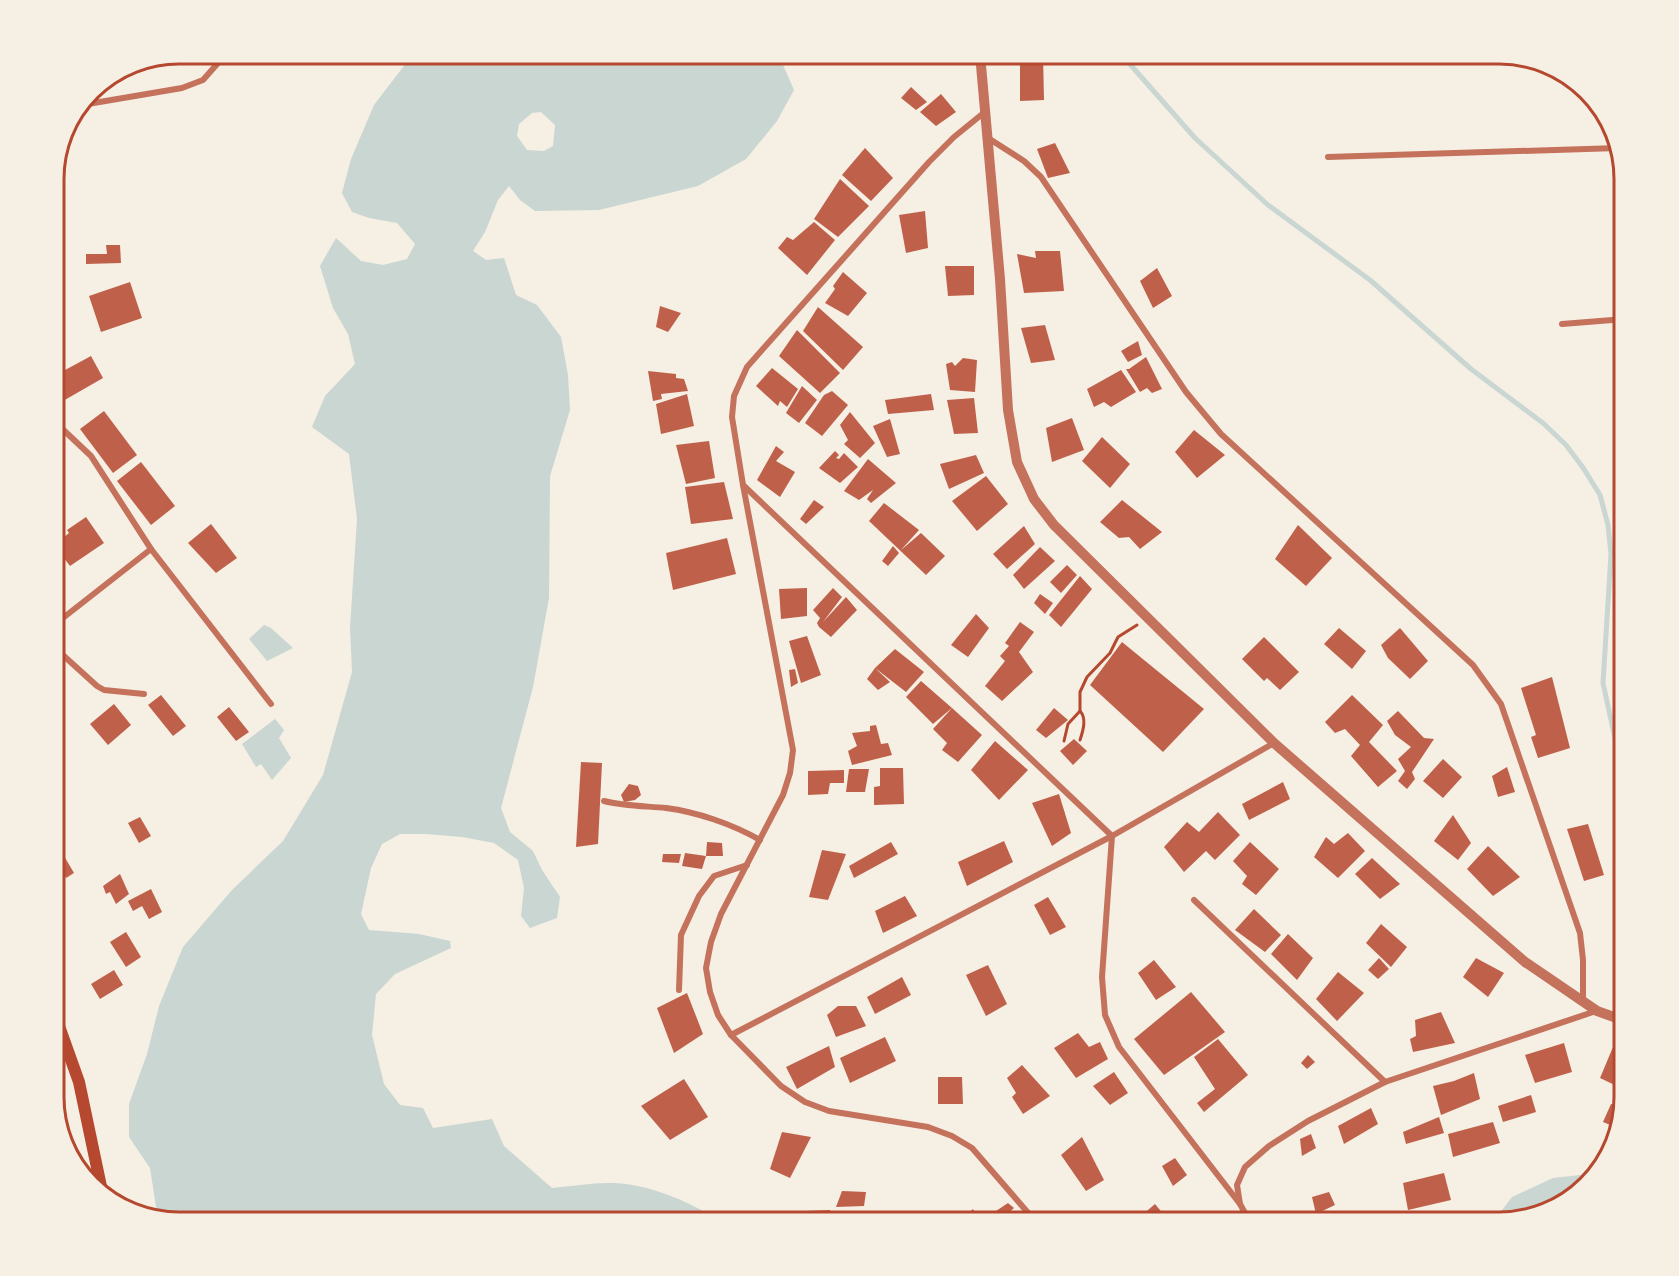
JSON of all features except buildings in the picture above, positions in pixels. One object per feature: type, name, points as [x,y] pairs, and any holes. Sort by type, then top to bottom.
[{"type":"main road","points":[[65,1042],[80,1082],[94,1173]]},
{"type":"street","points":[[981,64],[999,267],[1008,410],[1017,462],[1034,499],[1054,525],[1274,743],[1525,962],[1597,1011],[1614,1017]]},
{"type":"street","points":[[93,103],[182,88],[203,80],[216,65]]},
{"type":"street","points":[[986,111],[954,137],[929,162],[747,367],[734,396],[732,417],[743,485],[793,750],[790,773],[783,795],[721,914],[711,942],[706,968],[710,992],[718,1015],[731,1035],[781,1086],[805,1102],[828,1111],[928,1127],[952,1136],[972,1148],[1027,1212]]},
{"type":"street","points":[[988,138],[1024,161],[1041,177],[1186,392],[1221,434],[1473,665],[1501,704],[1581,933],[1583,1001]]},
{"type":"street","points":[[1328,157],[1610,148]]},
{"type":"street","points":[[1562,324],[1614,321]]},
{"type":"street","points":[[65,431],[91,456],[151,549],[271,704]]},
{"type":"street","points":[[743,485],[1112,836]]},
{"type":"street","points":[[65,616],[151,549]]},
{"type":"street","points":[[65,657],[104,690],[144,694]]},
{"type":"street","points":[[731,1035],[1112,836],[1274,743]]},
{"type":"street","points":[[604,801],[692,813],[742,830],[759,840]]},
{"type":"street","points":[[1112,836],[1102,977],[1105,1015],[1119,1047],[1244,1212]]},
{"type":"street","points":[[679,990],[681,935],[699,896],[714,876],[747,865]]},
{"type":"street","points":[[1194,900],[1385,1082]]},
{"type":"street","points":[[1240,1204],[1237,1185],[1245,1167],[1269,1146],[1308,1121],[1385,1082],[1597,1011]]},
{"type":"path","points":[[1080,740],[1084,721],[1080,711],[1080,692],[1087,677],[1110,653],[1118,637],[1129,628],[1149,619]]},
{"type":"path","points":[[1064,741],[1068,724],[1080,711]]},
{"type":"shaded area","points":[[405,65],[783,65],[794,90],[777,121],[746,159],[698,186],[599,210],[535,211],[520,200],[509,186],[498,200],[485,232],[473,251],[486,260],[504,258],[516,295],[537,305],[561,337],[568,375],[570,410],[550,476],[549,598],[533,687],[501,808],[510,832],[533,851],[542,870],[560,897],[557,918],[530,928],[521,916],[524,888],[518,860],[494,843],[426,834],[400,834],[382,844],[371,868],[361,914],[369,930],[419,934],[450,941],[451,948],[395,974],[376,994],[372,1035],[384,1084],[400,1105],[423,1108],[433,1128],[492,1119],[504,1146],[552,1188],[612,1183],[644,1187],[678,1199],[704,1212],[164,1211],[156,1207],[150,1168],[129,1137],[129,1104],[147,1054],[159,1006],[183,947],[232,890],[283,841],[323,775],[352,672],[350,628],[357,519],[349,454],[312,427],[325,396],[355,364],[348,334],[333,308],[320,266],[336,238],[361,261],[383,265],[407,259],[415,244],[397,223],[352,212],[342,193],[351,159],[374,105]],"holes":[[[541,112],[555,125],[553,146],[544,151],[527,150],[517,136],[519,124],[532,113]]]},
{"type":"shaded area","points":[[264,625],[271,628],[293,648],[267,661],[249,639]]},
{"type":"shaded area","points":[[275,719],[284,730],[279,738],[291,758],[272,780],[261,764],[256,767],[242,744]]},
{"type":"shaded area","points":[[1584,1175],[1551,1200],[1515,1211],[1501,1212],[1512,1197],[1553,1178]]},
{"type":"waterway","points":[[1130,64],[1195,138],[1268,205],[1370,280],[1471,369],[1543,423],[1566,445],[1584,469],[1600,495],[1608,525],[1611,554],[1603,683],[1614,734]]}]
